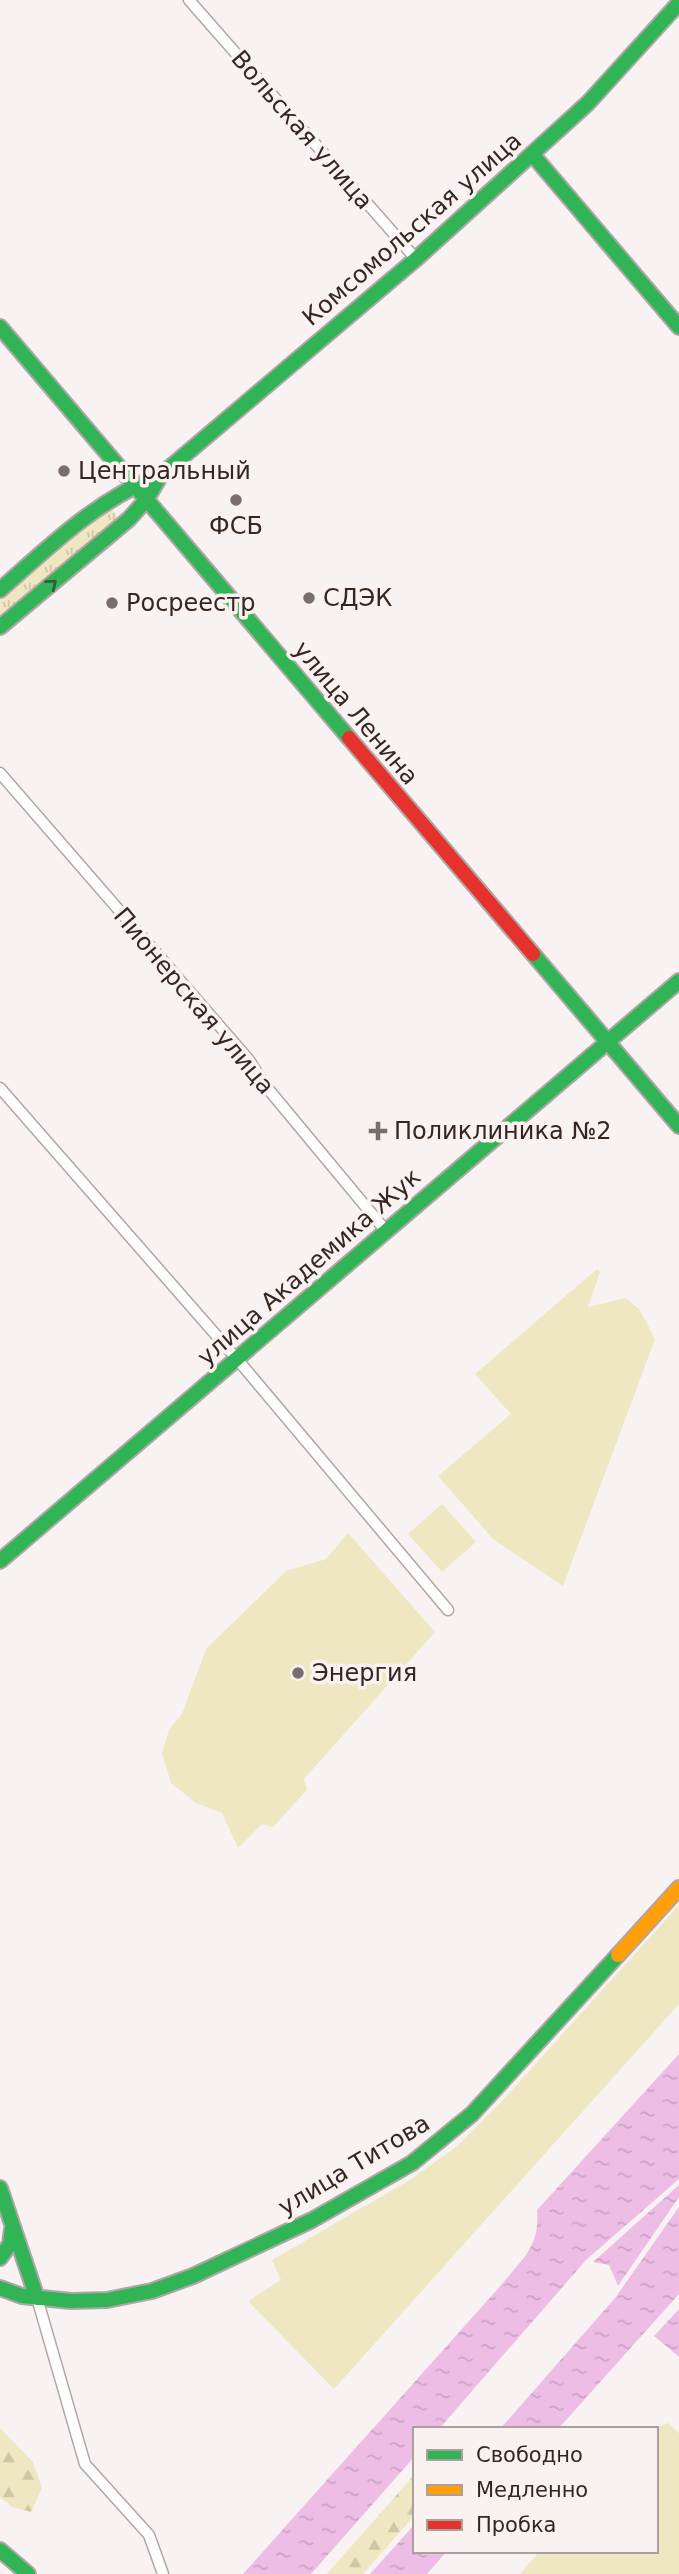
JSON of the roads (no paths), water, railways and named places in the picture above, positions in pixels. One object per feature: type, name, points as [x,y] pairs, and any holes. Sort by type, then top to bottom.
[{"type":"main road","name":"Комсомольская улица","points":[[0,627],[124,523],[146,500],[161,475],[416,259],[589,103],[679,4]]},
{"type":"main road","points":[[532,154],[679,327]]},
{"type":"main road","name":"улица Ленина","points":[[0,327],[679,1126]]},
{"type":"main road","name":"Комсомольская улица","points":[[0,590],[96,509],[132,484],[161,475]]},
{"type":"main road","name":"улица Академика Жук","points":[[0,1561],[679,981]]},
{"type":"main road","name":"улица Титова","points":[[0,2289],[37,2298],[107,2300],[177,2283],[312,2220],[412,2163],[472,2114],[679,1888]]},
{"type":"main road","points":[[0,2188],[37,2298]]},
{"type":"main road","points":[[0,2258],[10,2244],[13,2224]]},
{"type":"main road","points":[[0,2550],[28,2574]]},
{"type":"street","name":"Вольская улица","points":[[189,0],[416,259]]},
{"type":"street","name":"Пионерская улица","points":[[0,773],[249,1060],[264,1084],[386,1231]]},
{"type":"street","points":[[0,1088],[237,1359],[448,1610]]},
{"type":"street","points":[[37,2298],[85,2464],[149,2535],[163,2574]]},
{"type":"water","points":[[679,2054],[679,2179],[586,2260],[441,2427],[413,2427],[413,2458],[311,2574],[243,2574],[518,2266],[533,2242],[537,2210]]},
{"type":"water","points":[[679,2185],[679,2197],[618,2286],[609,2265],[593,2262]]},
{"type":"water","points":[[679,2207],[679,2294],[560,2427],[502,2427],[615,2298]]},
{"type":"water","points":[[679,2309],[679,2357],[654,2336]]},
{"type":"water","points":[[413,2526],[413,2553],[445,2553],[427,2574],[370,2574]]},
{"type":"place","name":"Центральный","points":[[64,471]]},
{"type":"place","name":"ФСБ","points":[[236,500]]},
{"type":"place","name":"СДЭК","points":[[309,598]]},
{"type":"place","name":"Росреестр","points":[[112,603]]},
{"type":"place","name":"Поликлиника №2","points":[[378,1131]]},
{"type":"place","name":"Энергия","points":[[298,1673]]}]
